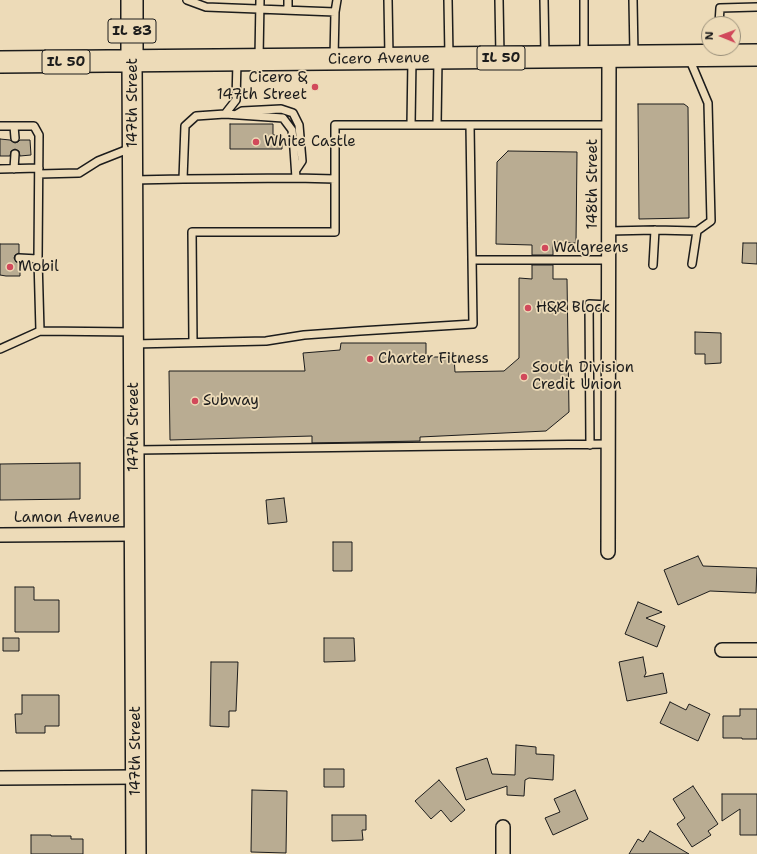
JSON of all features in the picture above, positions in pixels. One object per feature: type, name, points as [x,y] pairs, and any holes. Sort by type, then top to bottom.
[{"type":"main road","name":"147th Street","points":[[132,0],[136,854]]},
{"type":"main road","name":"Cicero Avenue","points":[[0,62],[609,57],[688,56],[701,54]]},
{"type":"main road","name":"Cicero Avenue","points":[[741,54],[757,55]]},
{"type":"street","name":"148th Street","points":[[608,552],[609,57]]},
{"type":"street","name":"Lamon Avenue","points":[[0,535],[135,534]]},
{"type":"street","points":[[722,650],[757,650]]},
{"type":"street","points":[[0,778],[136,777]]},
{"type":"street","points":[[503,827],[503,854]]},
{"type":"lane","points":[[187,0],[206,7],[336,12]]},
{"type":"lane","points":[[259,60],[260,0]]},
{"type":"lane","points":[[288,0],[288,10]]},
{"type":"lane","points":[[334,60],[337,0]]},
{"type":"lane","points":[[388,0],[389,59]]},
{"type":"lane","points":[[437,125],[448,0]]},
{"type":"lane","points":[[499,0],[500,58]]},
{"type":"lane","points":[[544,0],[546,57]]},
{"type":"lane","points":[[584,0],[584,57]]},
{"type":"lane","points":[[633,0],[634,56]]},
{"type":"lane","points":[[720,16],[720,8],[723,0]]},
{"type":"lane","points":[[720,8],[757,7]]},
{"type":"lane","points":[[609,231],[697,231],[711,221],[708,103],[688,56]]},
{"type":"lane","points":[[411,125],[412,59]]},
{"type":"lane","points":[[225,114],[236,100],[237,61]]},
{"type":"lane","points":[[234,115],[242,111],[281,109],[293,113],[299,125],[302,161],[295,170]]},
{"type":"lane","points":[[183,180],[185,126],[196,116],[225,114],[283,118],[292,130],[296,178]]},
{"type":"lane","points":[[192,342],[192,232],[335,232],[335,125],[609,125]]},
{"type":"lane","points":[[0,349],[40,331],[192,342],[266,341],[304,335],[360,330],[473,324],[470,125]]},
{"type":"lane","points":[[0,126],[34,126],[39,135],[38,259],[40,331]]},
{"type":"lane","points":[[14,126],[15,138]]},
{"type":"lane","points":[[0,169],[14,168],[79,173],[98,161],[133,148]]},
{"type":"lane","points":[[14,154],[14,168]]},
{"type":"lane","points":[[133,180],[335,179]]},
{"type":"lane","points":[[654,265],[655,230]]},
{"type":"lane","points":[[692,264],[697,231]]},
{"type":"lane","points":[[20,258],[38,259]]},
{"type":"lane","points":[[472,260],[609,260]]},
{"type":"lane","points":[[590,444],[589,304],[609,304]]},
{"type":"lane","points":[[134,450],[608,444]]},
{"type":"building","points":[[638,104],[684,104],[688,107],[689,218],[639,219]]},
{"type":"building","name":"White Castle","points":[[230,124],[273,124],[273,135],[282,135],[282,149],[230,149]]},
{"type":"building","points":[[0,139],[10,140],[15,143],[20,140],[30,140],[31,155],[20,156],[19,151],[15,149],[11,151],[10,156],[0,156]]},
{"type":"building","name":"Walgreens","points":[[508,151],[577,152],[576,243],[553,242],[553,255],[532,255],[532,245],[496,244],[497,162]]},
{"type":"building","points":[[743,243],[757,243],[757,264],[742,263]]},
{"type":"building","name":"Mobil","points":[[0,244],[19,244],[19,253],[15,255],[14,258],[16,262],[20,263],[20,276],[0,275]]},
{"type":"building","points":[[532,265],[553,265],[553,279],[567,279],[569,412],[546,431],[420,437],[420,441],[312,443],[312,436],[170,440],[169,371],[305,371],[303,353],[340,350],[341,343],[426,343],[426,357],[454,357],[455,372],[504,371],[519,358],[519,278],[532,279]]},
{"type":"building","points":[[695,332],[721,333],[721,363],[705,364],[705,354],[695,354]]},
{"type":"building","points":[[80,463],[80,499],[0,500],[0,464]]},
{"type":"building","points":[[284,498],[287,522],[268,524],[266,500]]},
{"type":"building","points":[[333,542],[352,542],[352,571],[333,571]]},
{"type":"building","points":[[698,556],[703,566],[757,568],[756,593],[710,591],[678,605],[664,570]]},
{"type":"building","points":[[15,587],[34,587],[34,600],[59,600],[59,632],[15,632]]},
{"type":"building","points":[[638,602],[662,612],[646,618],[665,626],[657,647],[625,634]]},
{"type":"building","points":[[3,638],[19,638],[19,651],[3,651]]},
{"type":"building","points":[[324,638],[354,638],[355,661],[324,662]]},
{"type":"building","points":[[643,657],[646,673],[644,677],[663,673],[667,693],[627,701],[619,662]]},
{"type":"building","points":[[211,662],[238,662],[236,711],[229,711],[229,727],[210,726]]},
{"type":"building","points":[[22,695],[59,695],[59,726],[45,726],[45,733],[16,733],[15,714],[22,714]]},
{"type":"building","points":[[670,702],[686,710],[689,704],[710,714],[698,741],[660,723]]},
{"type":"building","points":[[740,709],[757,709],[757,739],[723,738],[723,716],[740,716]]},
{"type":"building","points":[[516,745],[536,747],[536,754],[554,755],[553,780],[529,778],[525,780],[524,796],[507,795],[507,786],[466,800],[456,768],[487,758],[492,774],[515,775]]},
{"type":"building","points":[[324,769],[344,769],[344,787],[324,787]]},
{"type":"building","points":[[439,780],[465,810],[451,822],[441,810],[431,819],[415,801]]},
{"type":"building","points":[[693,786],[718,824],[708,831],[711,835],[692,847],[677,824],[685,818],[673,799]]},
{"type":"building","points":[[252,790],[287,791],[286,853],[251,852]]},
{"type":"building","points":[[575,790],[588,819],[553,835],[545,818],[560,812],[554,799]]},
{"type":"building","points":[[722,794],[757,794],[757,835],[740,835],[740,809],[722,821]]},
{"type":"building","points":[[332,815],[366,815],[366,830],[362,830],[363,840],[332,841]]},
{"type":"building","points":[[650,831],[689,854],[629,854],[638,839],[643,842]]},
{"type":"building","points":[[31,835],[71,836],[71,839],[83,839],[83,854],[31,854]]},
{"type":"place","name":"Cicero & 147th Street","points":[[315,87]]},
{"type":"place","name":"White Castle","points":[[256,142]]},
{"type":"place","name":"Walgreens","points":[[545,248]]},
{"type":"place","name":"Mobil","points":[[10,267]]},
{"type":"place","name":"H&R Block","points":[[528,308]]},
{"type":"place","name":"Charter Fitness","points":[[370,359]]},
{"type":"place","name":"South Division Credit Union","points":[[524,377]]},
{"type":"place","name":"Subway","points":[[195,401]]}]
